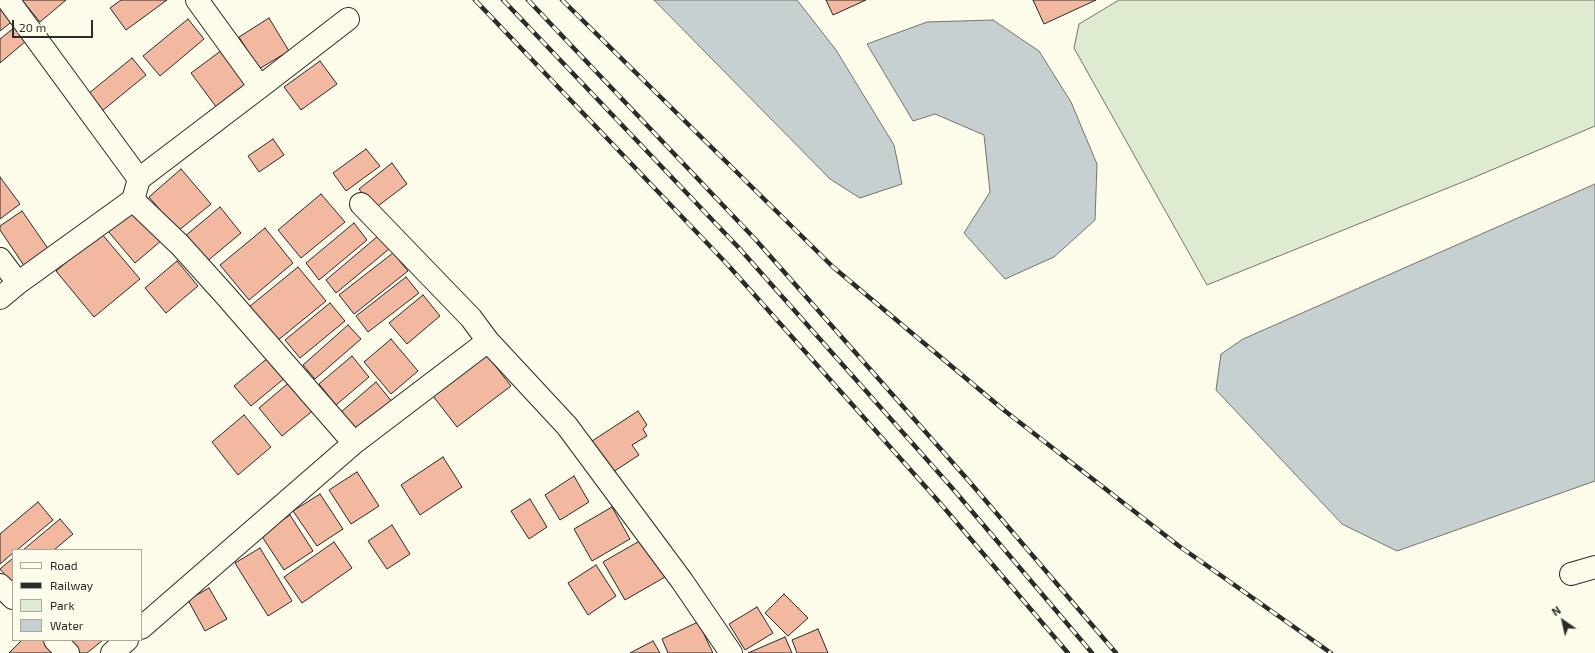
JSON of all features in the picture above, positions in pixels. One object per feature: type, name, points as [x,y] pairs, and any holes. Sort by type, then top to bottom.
[{"type":"street","points":[[8,0],[139,179]]},
{"type":"street","points":[[197,0],[260,87]]},
{"type":"street","points":[[0,298],[18,283],[133,200],[139,179],[348,19]]},
{"type":"street","points":[[133,200],[180,245],[354,443]]},
{"type":"street","points":[[361,204],[471,318],[488,341],[567,426],[682,581],[731,653]]},
{"type":"street","points":[[0,259],[18,283]]},
{"type":"street","points":[[142,627],[354,443],[488,341]]},
{"type":"street","points":[[1571,574],[1595,567]]},
{"type":"street","points":[[0,585],[12,597]]},
{"type":"street","points":[[56,641],[68,653]]},
{"type":"street","points":[[112,653],[126,641]]},
{"type":"green space","points":[[1119,0],[1595,0],[1595,126],[1475,177],[1207,285],[1074,48],[1079,24]]},
{"type":"water","points":[[654,0],[797,0],[836,50],[894,145],[902,184],[860,198],[830,179]]},
{"type":"water","points":[[993,20],[1039,51],[1071,102],[1097,164],[1095,220],[1054,257],[1005,279],[964,233],[990,192],[984,135],[935,114],[913,121],[867,44],[927,22]]},
{"type":"water","points":[[1595,184],[1595,481],[1397,551],[1342,524],[1216,390],[1221,354],[1243,339]]},
{"type":"building","points":[[22,0],[66,0],[40,22]]},
{"type":"building","points":[[121,0],[167,0],[126,30],[110,8]]},
{"type":"building","points":[[826,0],[866,0],[833,15]]},
{"type":"building","points":[[1033,0],[1096,0],[1044,24]]},
{"type":"building","points":[[0,6],[14,20],[0,31]]},
{"type":"building","points":[[269,18],[289,51],[259,69],[239,37]]},
{"type":"building","points":[[188,19],[204,39],[160,76],[143,56]]},
{"type":"building","points":[[15,27],[26,41],[0,63],[0,39]]},
{"type":"building","points":[[222,50],[248,85],[217,108],[191,73]]},
{"type":"building","points":[[132,58],[146,75],[102,111],[88,94]]},
{"type":"building","points":[[320,61],[337,84],[301,110],[284,87]]},
{"type":"building","points":[[273,139],[284,155],[259,172],[248,156]]},
{"type":"building","points":[[366,149],[380,166],[346,191],[333,173]]},
{"type":"building","points":[[392,163],[407,184],[374,209],[359,189]]},
{"type":"building","points":[[181,169],[211,204],[178,231],[149,197]]},
{"type":"building","points":[[0,177],[20,204],[0,219]]},
{"type":"building","points":[[321,194],[345,222],[301,258],[278,230]]},
{"type":"building","points":[[134,207],[162,240],[135,263],[107,230]]},
{"type":"building","points":[[220,207],[241,233],[205,263],[184,237]]},
{"type":"building","points":[[22,211],[49,250],[25,267],[0,230],[0,226]]},
{"type":"building","points":[[354,223],[367,240],[319,280],[306,263]]},
{"type":"building","points":[[265,228],[293,263],[249,300],[220,265]]},
{"type":"building","points":[[101,233],[140,279],[94,317],[56,271]]},
{"type":"building","points":[[378,236],[389,249],[336,293],[326,280]]},
{"type":"building","points":[[393,253],[408,271],[354,314],[339,295]]},
{"type":"building","points":[[177,261],[198,286],[166,313],[145,288]]},
{"type":"building","points":[[298,267],[326,301],[277,341],[249,307]]},
{"type":"building","points":[[406,277],[419,293],[368,332],[356,316]]},
{"type":"building","points":[[423,295],[440,316],[407,344],[389,323]]},
{"type":"building","points":[[330,303],[345,321],[300,358],[285,340]]},
{"type":"building","points":[[348,325],[361,339],[315,379],[303,365]]},
{"type":"building","points":[[391,339],[418,371],[391,394],[364,362]]},
{"type":"building","points":[[487,355],[511,386],[457,427],[433,396]]},
{"type":"building","points":[[352,356],[369,377],[336,405],[319,384]]},
{"type":"building","points":[[269,357],[286,377],[251,406],[234,386]]},
{"type":"building","points":[[292,380],[316,408],[282,436],[259,408]]},
{"type":"building","points":[[376,382],[393,403],[358,433],[341,412]]},
{"type":"building","points":[[638,411],[647,425],[643,429],[647,436],[632,445],[639,455],[610,474],[589,443]]},
{"type":"building","points":[[244,415],[271,447],[238,475],[212,442]]},
{"type":"building","points":[[443,457],[462,487],[420,515],[401,485]]},
{"type":"building","points":[[357,472],[379,506],[351,524],[329,490]]},
{"type":"building","points":[[574,476],[589,502],[560,520],[545,495]]},
{"type":"building","points":[[320,494],[343,529],[317,546],[293,511]]},
{"type":"building","points":[[530,499],[547,527],[529,539],[511,511]]},
{"type":"building","points":[[38,502],[53,520],[18,549],[12,549],[12,554],[0,564],[0,534]]},
{"type":"building","points":[[612,507],[630,539],[592,561],[574,529]]},
{"type":"building","points":[[290,515],[313,551],[284,570],[261,535]]},
{"type":"building","points":[[60,519],[73,534],[55,549],[24,549]]},
{"type":"building","points":[[392,525],[410,554],[387,569],[368,541]]},
{"type":"building","points":[[643,539],[665,577],[625,600],[603,562]]},
{"type":"building","points":[[334,542],[352,568],[302,603],[284,577]]},
{"type":"building","points":[[260,548],[292,601],[268,616],[235,563]]},
{"type":"building","points":[[12,559],[12,583],[0,569]]},
{"type":"building","points":[[596,565],[616,596],[588,615],[568,583]]},
{"type":"building","points":[[209,588],[227,619],[205,631],[188,600]]},
{"type":"building","points":[[784,594],[808,618],[788,636],[765,613]]},
{"type":"building","points":[[757,607],[773,633],[745,650],[729,624]]},
{"type":"building","points":[[698,622],[713,653],[668,653],[662,639]]},
{"type":"building","points":[[818,629],[828,653],[797,653],[792,640]]},
{"type":"building","points":[[785,637],[792,653],[748,653]]},
{"type":"building","points":[[21,641],[46,641],[59,653],[9,653]]},
{"type":"building","points":[[70,641],[102,641],[87,653],[80,653]]},
{"type":"building","points":[[653,641],[660,653],[630,653]]},
{"type":"railway","points":[[475,0],[727,264],[940,503],[1068,653]]},
{"type":"railway","points":[[503,0],[739,248],[953,489],[1092,653]]},
{"type":"railway","points":[[528,0],[755,239],[968,480],[1116,653]]},
{"type":"railway","points":[[562,0],[833,267],[1005,411],[1179,546],[1331,653]]}]
